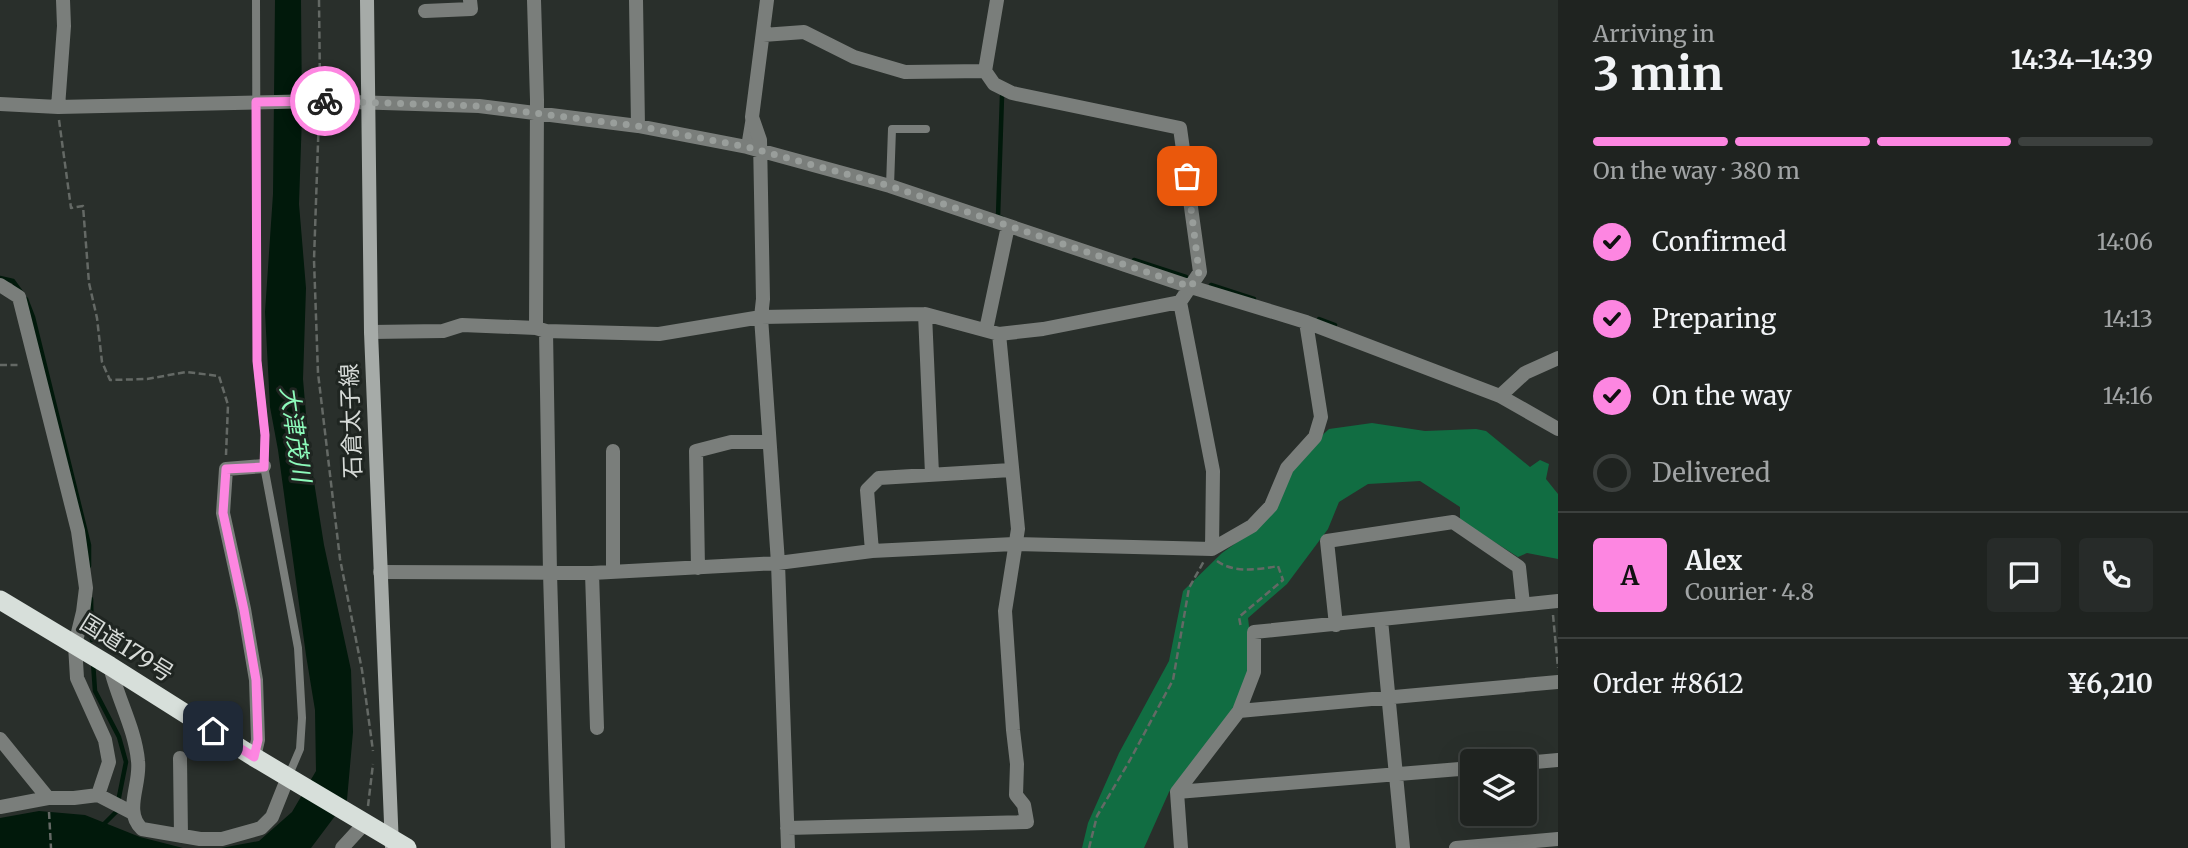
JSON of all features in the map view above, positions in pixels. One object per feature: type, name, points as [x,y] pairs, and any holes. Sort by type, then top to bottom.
[{"type":"highway","name":"国道179号","points":[[0,600],[397,845]]},
{"type":"main road","name":"石倉太子線","points":[[367,0],[371,332],[380,572],[397,845]]},
{"type":"street","points":[[58,107],[64,26],[63,0]]},
{"type":"street","points":[[425,11],[471,9],[470,0]]},
{"type":"street","points":[[534,0],[541,330],[558,848]]},
{"type":"street","points":[[636,0],[638,126]]},
{"type":"street","points":[[767,0],[752,117],[760,140],[754,149],[763,299],[761,317],[778,563],[788,848]]},
{"type":"street","points":[[371,332],[443,331],[462,325],[659,334],[761,317],[925,314],[992,332],[1043,329],[1180,302],[1199,272],[1180,128],[1012,93],[994,84],[985,71],[993,1]]},
{"type":"street","points":[[763,35],[804,32],[854,57],[905,72],[985,71]]},
{"type":"street","points":[[0,104],[58,107],[318,101],[478,106],[638,126],[754,149],[890,186],[1191,287],[1306,322],[1500,396],[1558,429]]},
{"type":"street","points":[[787,828],[1027,822],[1024,805],[1016,795],[1017,764],[1005,611],[1018,528],[992,332],[1008,226]]},
{"type":"street","points":[[0,285],[19,297],[78,531],[86,588],[75,645],[77,678],[105,740],[109,762],[98,794]]},
{"type":"street","points":[[1180,302],[1213,471],[1212,554]]},
{"type":"street","points":[[925,314],[932,474]]},
{"type":"street","points":[[380,572],[592,573],[778,563],[872,551],[1014,544],[1212,554],[1252,526],[1270,506],[1287,468],[1315,437],[1321,417],[1306,322]]},
{"type":"street","points":[[1500,396],[1525,373],[1558,358]]},
{"type":"street","points":[[698,568],[696,451],[731,442],[769,442]]},
{"type":"street","points":[[613,451],[613,570]]},
{"type":"street","points":[[254,757],[258,740],[256,680],[223,513],[226,469],[264,467]]},
{"type":"street","points":[[872,551],[867,490],[879,478],[1011,470]]},
{"type":"street","points":[[1336,625],[1327,541],[1452,522],[1519,567],[1523,604]]},
{"type":"street","points":[[592,573],[597,728]]},
{"type":"street","points":[[1181,848],[1177,792],[1239,710],[1254,672],[1254,632],[1555,601]]},
{"type":"street","points":[[1381,620],[1403,848]]},
{"type":"street","points":[[110,666],[115,690],[128,718],[139,761],[137,793],[131,812]]},
{"type":"street","points":[[1239,710],[1558,682]]},
{"type":"street","points":[[0,739],[48,798]]},
{"type":"street","points":[[180,758],[181,836]]},
{"type":"street","points":[[1537,762],[1558,760]]},
{"type":"street","points":[[1177,792],[1460,769]]},
{"type":"street","points":[[0,807],[48,798],[98,794],[131,812],[142,829],[181,836],[222,839],[261,828],[272,817],[293,780]]},
{"type":"street","points":[[342,848],[361,821]]},
{"type":"street","points":[[1456,848],[1558,839]]},
{"type":"lane","points":[[256,0],[257,361],[265,435],[264,467],[298,648],[302,718],[300,749],[293,780]]},
{"type":"lane","points":[[890,186],[892,130],[926,129]]},
{"type":"path","points":[[320,0],[314,260],[318,373],[340,559],[362,670],[374,760],[361,821]]},
{"type":"path","points":[[58,107],[71,208],[83,206],[89,283],[97,318],[102,362],[110,380],[146,379],[186,372],[219,376],[228,405],[226,469]]},
{"type":"path","points":[[0,365],[36,365]]},
{"type":"path","points":[[1089,848],[1097,816],[1173,680],[1189,587],[1212,554],[1226,568],[1260,569],[1278,566],[1283,580],[1239,617],[1241,629],[1254,632]]},
{"type":"path","points":[[1555,601],[1558,670]]},
{"type":"path","points":[[48,798],[51,848]]},
{"type":"green space","points":[[1372,423],[1425,431],[1486,431],[1530,467],[1540,460],[1549,464],[1546,479],[1558,494],[1558,559],[1527,553],[1518,557],[1460,520],[1460,507],[1420,481],[1368,484],[1339,502],[1328,529],[1287,584],[1248,618],[1250,668],[1234,708],[1169,792],[1144,848],[1082,848],[1088,823],[1119,753],[1169,661],[1183,591],[1222,553],[1261,525],[1285,480],[1315,442],[1329,429]]},
{"type":"water","name":"大津茂川","points":[[275,0],[301,0],[302,115],[299,204],[306,288],[303,379],[309,450],[324,545],[351,670],[353,732],[347,800],[311,848],[221,848],[259,841],[292,812],[316,771],[315,710],[270,407],[265,312],[273,194]]},
{"type":"water","points":[[39,811],[85,815],[140,837],[183,848],[0,848],[0,818]]},
{"type":"waterway","points":[[1002,96],[998,217],[1002,218]]},
{"type":"waterway","points":[[1134,260],[1186,277]]},
{"type":"waterway","points":[[0,278],[13,281],[21,292]]},
{"type":"waterway","points":[[1211,285],[1254,299]]},
{"type":"waterway","points":[[26,299],[33,317],[89,545],[89,566]]},
{"type":"waterway","points":[[1319,319],[1335,325]]},
{"type":"waterway","points":[[91,599],[92,640]]},
{"type":"waterway","points":[[93,662],[95,691],[119,737],[126,762],[116,812],[103,825]]},
{"type":"way so far","points":[[325,101],[478,106],[638,126],[747,147],[890,186],[1191,287],[1199,272],[1187,176]]},
{"type":"route","points":[[213,731],[254,757],[258,740],[256,680],[238,577],[223,513],[226,469],[264,467],[265,435],[257,361],[256,102],[325,101]]}]
